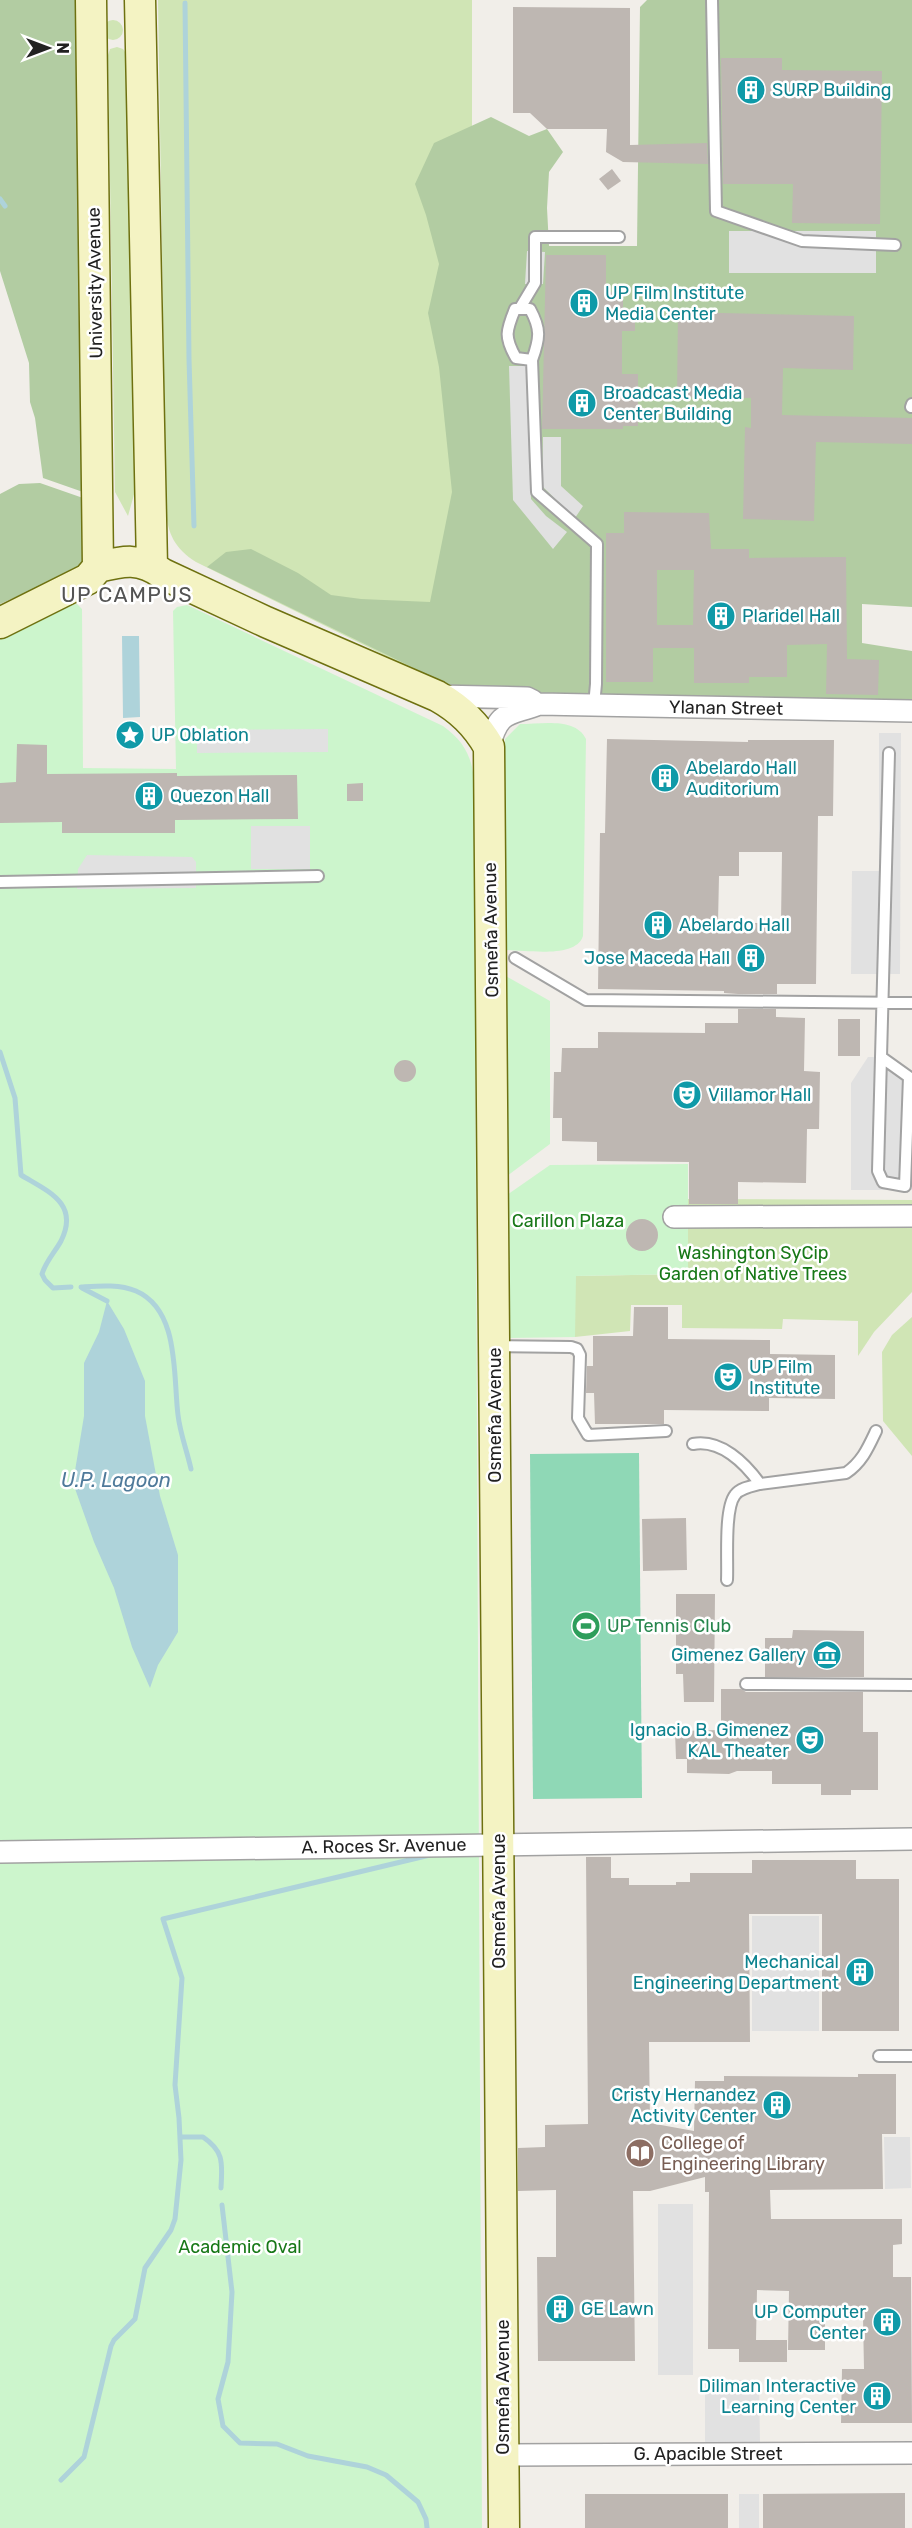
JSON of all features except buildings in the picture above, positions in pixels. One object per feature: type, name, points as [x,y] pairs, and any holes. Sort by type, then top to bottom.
[{"type":"street","name":"University Avenue","points":[[91,0],[98,567]]},
{"type":"street","points":[[140,0],[152,566]]},
{"type":"street","points":[[0,623],[88,579],[98,567],[125,560],[152,566],[163,574],[266,622],[437,696],[457,708],[471,721],[489,747]]},
{"type":"street","name":"Ylanan Street","points":[[437,696],[527,698],[539,704]]},
{"type":"street","name":"Ylanan Street","points":[[489,747],[496,725],[502,717],[514,710],[539,704],[912,711]]},
{"type":"street","name":"Osmeña Avenue","points":[[489,747],[504,2528]]},
{"type":"street","points":[[674,1217],[912,1216]]},
{"type":"street","name":"A. Roces Sr. Avenue","points":[[0,1852],[912,1839]]},
{"type":"street","name":"G. Apacible Street","points":[[504,2455],[912,2453]]},
{"type":"lane","points":[[712,0],[716,211],[802,241],[895,245]]},
{"type":"lane","points":[[520,308],[535,283],[535,237],[620,237]]},
{"type":"lane","points":[[532,360],[516,358],[506,341],[508,326],[515,309],[530,309],[539,325],[537,346],[532,360],[537,492],[597,544],[594,705]]},
{"type":"lane","points":[[881,1057],[909,1077],[905,1186],[884,1182],[878,1171],[882,1003],[889,753]]},
{"type":"lane","points":[[0,882],[318,876]]},
{"type":"lane","points":[[515,958],[586,1000],[912,1003]]},
{"type":"lane","points":[[495,1346],[577,1349],[580,1355],[578,1418],[588,1435],[666,1431]]},
{"type":"lane","points":[[727,1580],[729,1510],[735,1495],[747,1487],[760,1484],[846,1473],[856,1466],[876,1431]]},
{"type":"lane","points":[[693,1444],[707,1443],[728,1453],[748,1468],[760,1484]]},
{"type":"lane","points":[[746,1684],[912,1685]]},
{"type":"lane","points":[[879,2056],[912,2056]]},
{"type":"green space","points":[[0,0],[77,0],[83,492],[43,478],[35,418],[30,402],[29,363],[0,271]]},
{"type":"green space","points":[[158,0],[472,0],[472,144],[568,691],[562,693],[461,691],[449,687],[196,562],[183,552],[174,540],[168,526],[166,509]]},
{"type":"green space","points":[[647,0],[912,0],[912,607],[862,604],[862,643],[912,651],[912,699],[841,700],[461,691],[207,567],[226,552],[251,549],[298,573],[331,595],[361,599],[430,602],[452,492],[439,367],[428,313],[439,264],[415,184],[434,143],[491,117],[529,136],[547,129],[563,152],[549,172],[547,208],[549,246],[637,246],[640,7]]},
{"type":"green space","points":[[113,20],[120,23],[123,30],[120,37],[113,40],[106,37],[103,30],[106,23]]},
{"type":"green space","points":[[117,47],[123,49],[127,55],[136,470],[135,491],[128,516],[115,492],[108,55],[110,49]]},
{"type":"green space","points":[[40,483],[83,498],[82,564],[76,570],[0,604],[0,494],[19,484]]},
{"type":"green space","name":"Academic Oval","points":[[77,604],[82,609],[83,768],[176,769],[173,611],[177,607],[187,605],[443,726],[462,744],[472,766],[474,783],[482,2528],[0,2528],[0,636]]},
{"type":"green space","points":[[557,723],[566,725],[574,727],[586,739],[583,936],[571,948],[561,951],[505,950],[505,739],[520,724]]},
{"type":"green space","points":[[504,975],[550,1001],[550,1144],[503,1179]]},
{"type":"green space","name":"Carillon Plaza","points":[[688,1164],[688,1274],[576,1276],[575,1337],[503,1338],[504,1197],[550,1165]]},
{"type":"green space","name":"Washington SyCip Garden of Native Trees","points":[[688,1199],[912,1200],[912,1292],[874,1332],[858,1356],[858,1321],[783,1319],[782,1329],[682,1328],[682,1305],[631,1305],[630,1331],[575,1337],[575,1276],[688,1274]]},
{"type":"green space","points":[[912,1317],[912,1456],[883,1421],[882,1352],[892,1335]]},
{"type":"green space","name":"UP Tennis Club","points":[[639,1453],[642,1798],[533,1799],[530,1454]]},
{"type":"shaded area","points":[[729,231],[876,231],[876,273],[729,273]]},
{"type":"shaded area","points":[[527,251],[545,252],[543,284],[525,284]]},
{"type":"shaded area","points":[[509,366],[527,366],[531,499],[546,516],[567,532],[553,549],[513,500]]},
{"type":"shaded area","points":[[543,437],[561,437],[561,486],[583,506],[575,518],[542,486]]},
{"type":"shaded area","points":[[328,729],[328,752],[197,753],[197,730]]},
{"type":"shaded area","points":[[879,733],[901,733],[900,974],[851,974],[852,871],[879,871]]},
{"type":"shaded area","points":[[251,826],[310,826],[310,869],[251,869]]},
{"type":"shaded area","points":[[87,855],[192,857],[196,862],[196,888],[77,889],[78,869]]},
{"type":"shaded area","points":[[868,1057],[893,1057],[912,1076],[912,1190],[851,1190],[851,1083]]},
{"type":"shaded area","points":[[752,1916],[819,1916],[819,2031],[752,2031]]},
{"type":"shaded area","points":[[884,2137],[910,2137],[911,2188],[885,2189]]},
{"type":"shaded area","points":[[658,2204],[693,2204],[693,2375],[658,2375]]},
{"type":"shaded area","points":[[705,2380],[759,2380],[760,2443],[705,2443]]},
{"type":"shaded area","points":[[739,2494],[759,2494],[759,2528],[739,2528]]},
{"type":"water","points":[[122,636],[139,636],[140,717],[123,718]]},
{"type":"water","name":"U.P. Lagoon","points":[[107,1301],[124,1329],[145,1381],[145,1416],[160,1496],[178,1555],[178,1632],[158,1665],[150,1688],[132,1647],[114,1588],[94,1542],[73,1483],[84,1416],[84,1363],[99,1332]]},
{"type":"waterway","points":[[185,3],[189,359],[194,526]]},
{"type":"waterway","points":[[0,199],[5,206]]},
{"type":"waterway","points":[[0,1052],[15,1098],[21,1175],[58,1200],[64,1208],[66,1217],[66,1228],[61,1241],[42,1274],[53,1288],[71,1287]]},
{"type":"waterway","points":[[81,1287],[123,1287],[136,1291],[150,1300],[160,1313],[172,1345],[179,1422],[191,1469]]},
{"type":"waterway","points":[[82,1288],[107,1301]]},
{"type":"waterway","points":[[61,2480],[84,2457],[111,2346],[135,2319],[145,2268],[171,2230],[175,2219],[181,2160],[175,2085],[182,1978],[163,1919],[430,1855]]},
{"type":"waterway","points":[[180,2137],[203,2137],[215,2148],[222,2165],[221,2188]]},
{"type":"waterway","points":[[222,2205],[232,2292],[228,2362],[218,2399],[223,2426],[240,2443],[277,2444],[308,2456],[367,2467],[386,2475],[418,2502],[426,2519],[427,2528]]},
{"type":"place","name":"SURP Building","points":[[751,90]]},
{"type":"place","name":"UP Film Institute Media Center","points":[[584,303]]},
{"type":"place","name":"Broadcast Media Center Building","points":[[582,403]]},
{"type":"place","name":"Plaridel Hall","points":[[721,616]]},
{"type":"place","name":"UP Oblation","points":[[130,735]]},
{"type":"place","name":"Abelardo Hall Auditorium","points":[[665,778]]},
{"type":"place","name":"Quezon Hall","points":[[149,796]]},
{"type":"place","name":"Abelardo Hall","points":[[658,925]]},
{"type":"place","name":"Jose Maceda Hall","points":[[751,958]]},
{"type":"place","name":"Villamor Hall","points":[[687,1095]]},
{"type":"place","name":"UP Film Institute","points":[[728,1377]]},
{"type":"place","name":"UP Tennis Club","points":[[586,1626]]},
{"type":"place","name":"Gimenez Gallery","points":[[827,1655]]},
{"type":"place","name":"Ignacio B. Gimenez KAL Theater","points":[[810,1740]]},
{"type":"place","name":"Mechanical Engineering Department","points":[[860,1972]]},
{"type":"place","name":"Cristy Hernandez Activity Center","points":[[777,2105]]},
{"type":"place","name":"College of Engineering Library","points":[[640,2153]]},
{"type":"place","name":"GE Lawn","points":[[560,2309]]},
{"type":"place","name":"UP Computer Center","points":[[887,2322]]},
{"type":"place","name":"Diliman Interactive Learning Center","points":[[877,2396]]},
{"type":"district","name":"UP CAMPUS","points":[[127,595]]}]
